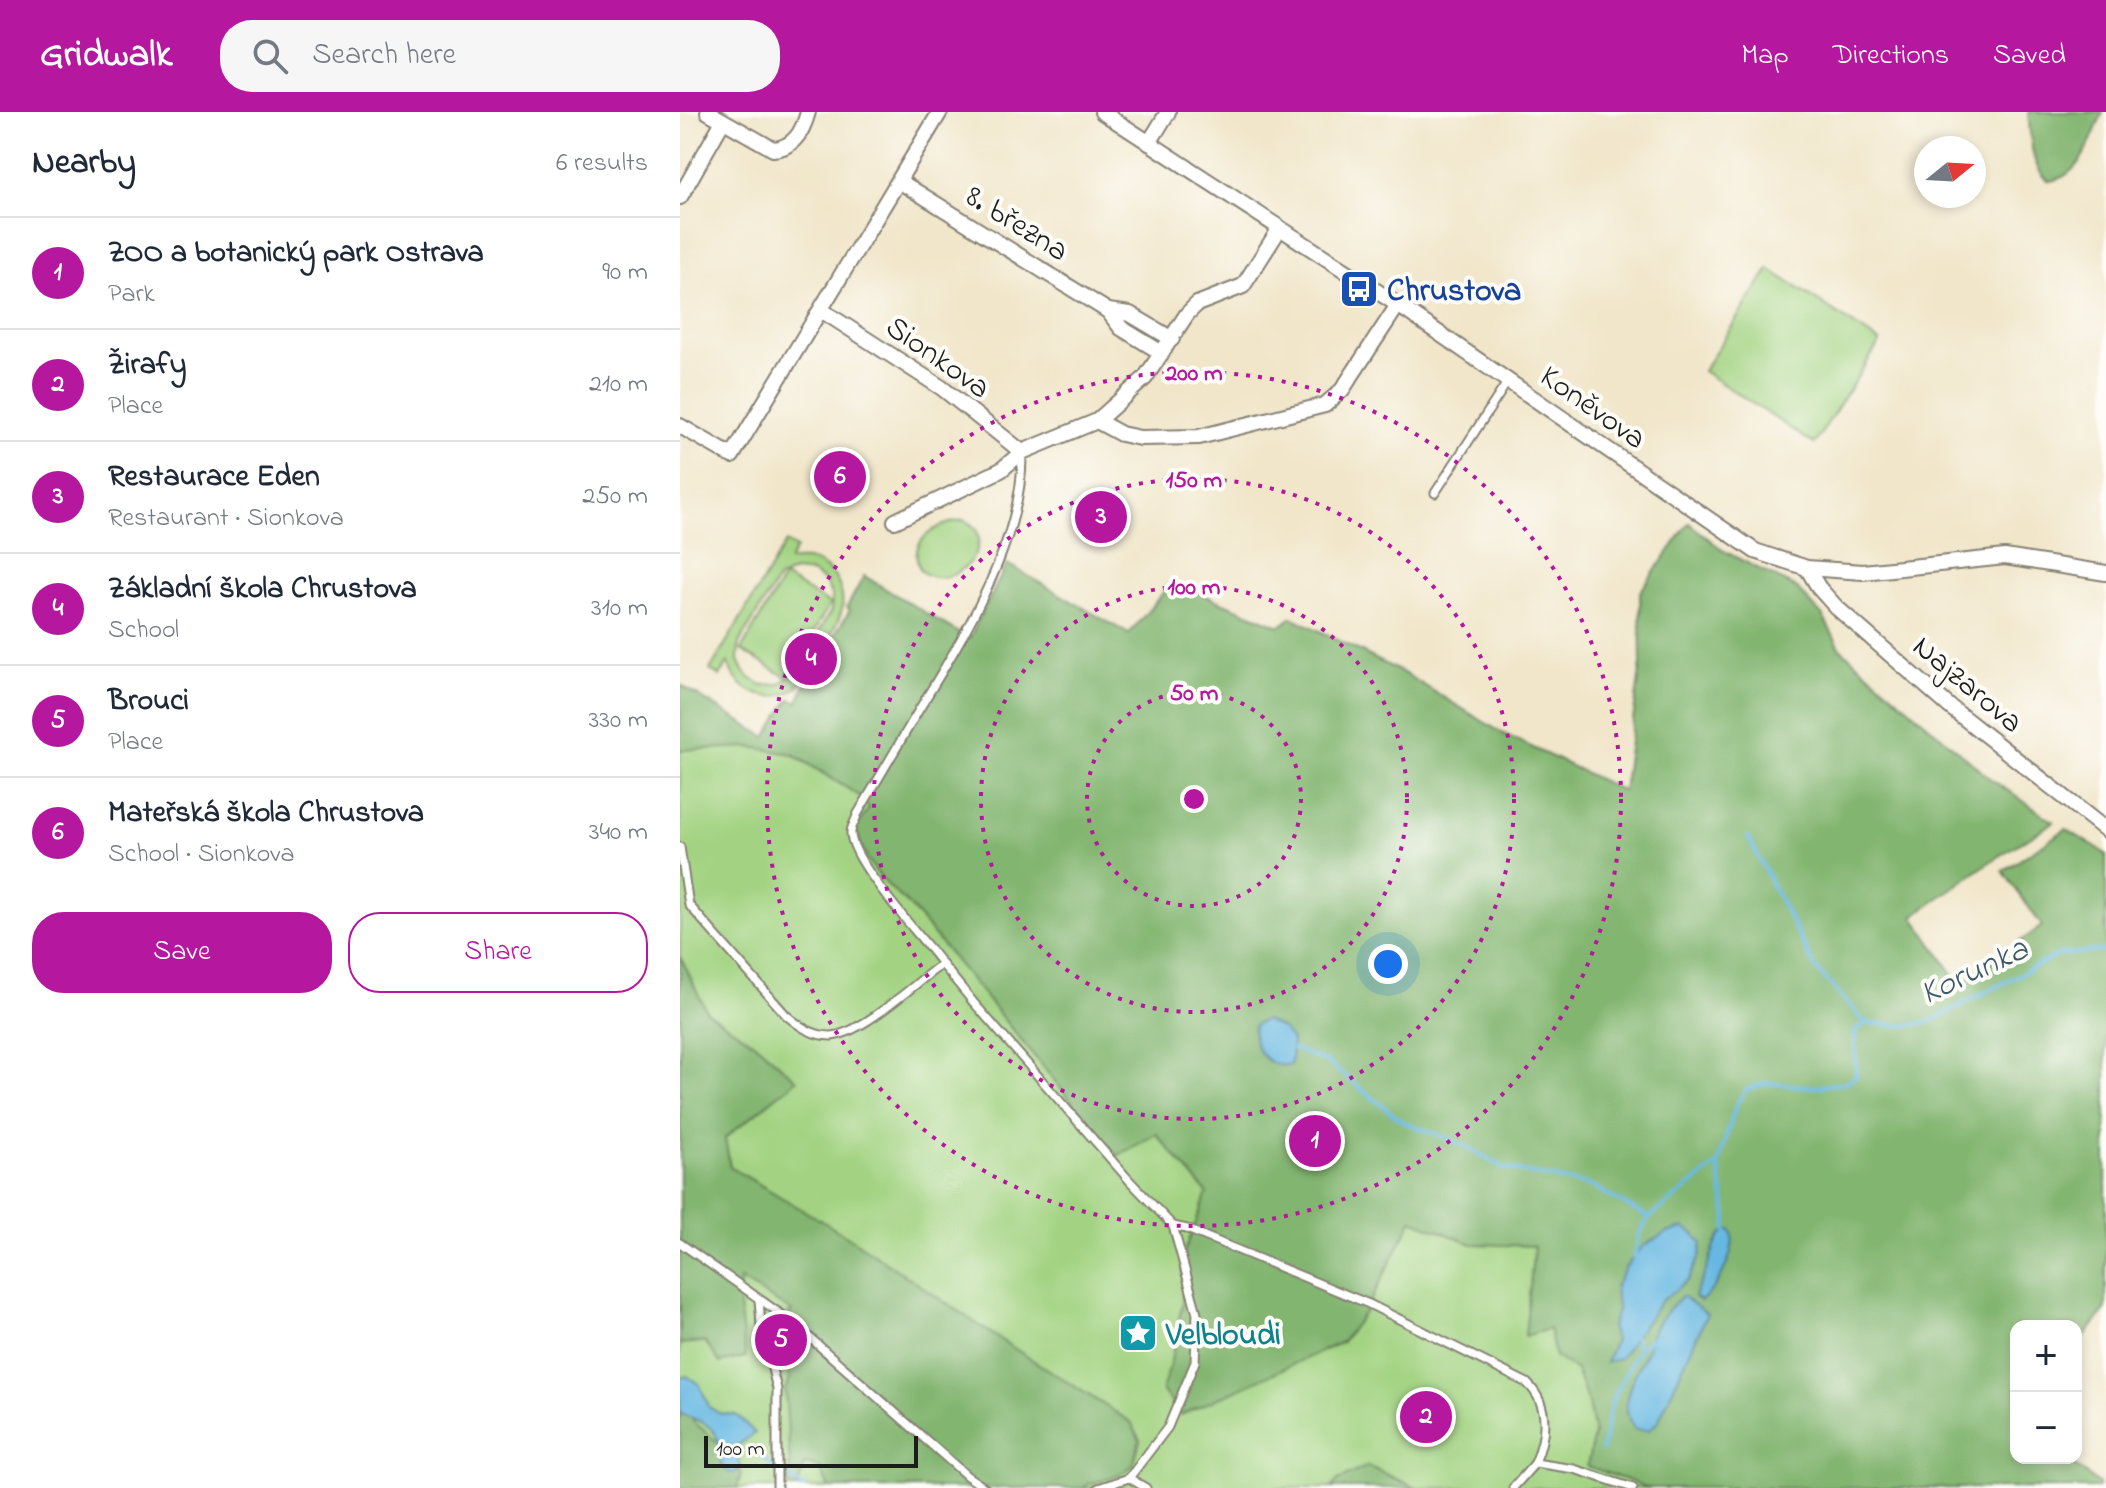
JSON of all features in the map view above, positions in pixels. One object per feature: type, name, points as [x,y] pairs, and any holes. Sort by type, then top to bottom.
[{"type":"street","points":[[708,112],[773,149],[783,149],[794,142],[808,112]]},
{"type":"street","points":[[680,426],[732,456],[940,112]]},
{"type":"street","name":"Koněvova","points":[[1102,112],[1398,305],[1755,551],[1807,568],[1863,572],[2005,557],[2106,573]]},
{"type":"street","points":[[1149,143],[1168,112]]},
{"type":"street","points":[[680,197],[723,121]]},
{"type":"street","name":"8. března","points":[[899,181],[1108,311],[1121,328],[1162,353]]},
{"type":"street","points":[[895,521],[1001,470],[1022,452],[1097,421],[1145,378],[1197,304],[1243,286],[1280,228]]},
{"type":"street","points":[[1097,421],[1121,434],[1140,438],[1199,437],[1325,405],[1342,390],[1398,305]]},
{"type":"street","name":"Sionkova","points":[[821,310],[942,388],[1022,452]]},
{"type":"street","name":"8. března","points":[[1108,311],[1130,314],[1172,339]]},
{"type":"street","name":"Najzarova","points":[[1807,568],[1836,607],[1950,707],[2106,830]]},
{"type":"lane","points":[[1435,493],[1509,381]]},
{"type":"lane","points":[[1022,452],[1022,474],[993,576],[964,636],[857,815],[851,833],[860,858],[942,964],[1129,1180],[1173,1226],[1369,1304],[1527,1383],[1536,1392],[1544,1414],[1544,1440],[1535,1463],[1513,1488]]},
{"type":"lane","points":[[680,847],[689,905]]},
{"type":"lane","points":[[680,898],[786,1015],[817,1034],[832,1036],[855,1029],[942,964]]},
{"type":"lane","points":[[1098,1488],[1129,1478],[1168,1427],[1195,1362],[1197,1313],[1173,1226]]},
{"type":"lane","points":[[680,1243],[792,1322],[967,1476],[985,1488]]},
{"type":"lane","points":[[759,1300],[761,1325],[777,1389],[777,1488]]},
{"type":"lane","points":[[1535,1463],[1574,1469],[1633,1488]]},
{"type":"lane","points":[[1129,1478],[1146,1488]]},
{"type":"green space","points":[[2028,112],[2103,112],[2077,164],[2070,172],[2049,181],[2042,175],[2034,159]]},
{"type":"green space","points":[[1769,269],[1880,342],[1814,444],[1703,371]]},
{"type":"green space","points":[[963,520],[974,528],[978,538],[977,550],[970,561],[948,576],[935,577],[921,571],[917,560],[920,542],[943,525]]},
{"type":"green space","points":[[1689,523],[1724,551],[1796,588],[1822,615],[1841,649],[1988,777],[2054,822],[1994,859],[1913,916],[1960,984],[2042,926],[2003,871],[2066,829],[2106,854],[2106,1309],[2082,1339],[2082,1320],[2010,1320],[2010,1464],[2072,1464],[2099,1484],[2098,1488],[1649,1488],[1587,1466],[1594,1434],[1588,1403],[1576,1370],[1555,1357],[1549,1329],[1525,1336],[1534,1246],[1472,1244],[1412,1220],[1366,1310],[1342,1342],[1181,1415],[1162,1390],[1182,1304],[1183,1256],[1207,1193],[1156,1134],[1117,1156],[909,905],[875,871],[863,851],[856,828],[869,808],[858,795],[793,754],[750,747],[680,750],[680,685],[766,737],[790,699],[798,702],[809,677],[850,610],[847,607],[864,576],[969,639],[1007,564],[1129,634],[1172,582],[1280,626],[1292,617],[1405,674],[1504,734],[1623,791],[1641,664],[1640,592]]},
{"type":"green space","points":[[786,542],[796,548],[789,561],[813,561],[833,575],[842,595],[840,615],[814,663],[796,688],[786,694],[765,696],[756,694],[739,682],[728,663],[720,676],[710,670]],"holes":[[[794,571],[813,573],[825,582],[832,596],[831,611],[793,675],[779,684],[762,685],[743,671],[738,660],[739,643],[778,579]]]},
{"type":"green space","points":[[784,577],[830,604],[786,677],[741,650]]},
{"type":"green space","points":[[680,685],[858,795],[1135,740],[2106,1309],[2082,1339],[2082,1320],[2010,1320],[2010,1383],[1999,1488],[680,1488]]},
{"type":"green space","points":[[680,956],[707,1012],[755,1043],[797,1080],[725,1138],[730,1167],[847,1236],[1004,1342],[1131,1422],[1140,1440],[1133,1466],[1115,1477],[1083,1488],[829,1488],[820,1468],[805,1464],[797,1488],[789,1488],[785,1389],[790,1379],[780,1325],[792,1311],[740,1280],[739,1305],[746,1357],[720,1363],[705,1342],[680,1344]]},
{"type":"green space","points":[[680,1402],[695,1423],[728,1451],[741,1473],[737,1488],[680,1488]]},
{"type":"green space","points":[[1367,1466],[1417,1488],[1331,1488],[1338,1480]]},
{"type":"water","points":[[1265,1020],[1283,1029],[1292,1041],[1291,1064],[1268,1061],[1258,1049],[1254,1025]]},
{"type":"water","points":[[1684,1228],[1702,1243],[1700,1256],[1688,1280],[1660,1302],[1619,1359],[1606,1363],[1615,1340],[1611,1327],[1617,1310],[1615,1287],[1625,1268],[1642,1247],[1666,1233]]},
{"type":"water","points":[[1727,1229],[1732,1231],[1733,1240],[1729,1259],[1713,1288],[1701,1301],[1694,1297],[1695,1294],[1715,1245]]},
{"type":"water","points":[[1682,1296],[1707,1314],[1658,1422],[1649,1430],[1636,1430],[1627,1410],[1629,1389],[1653,1330]]},
{"type":"water","points":[[687,1376],[700,1385],[709,1407],[719,1413],[736,1415],[755,1433],[736,1447],[741,1467],[736,1472],[729,1473],[724,1468],[714,1432],[702,1422],[680,1413],[680,1378]]},
{"type":"waterway","points":[[1748,837],[1815,968],[1865,1022]]},
{"type":"waterway","name":"Korunka","points":[[1634,1260],[1639,1234],[1649,1218],[1718,1164],[1736,1105],[1746,1090],[1766,1083],[1815,1087],[1844,1083],[1856,1076],[1855,1031],[1866,1023],[1904,1026],[1929,1022],[2057,955],[2106,950]]},
{"type":"waterway","points":[[1293,1049],[1327,1062],[1403,1122],[1462,1144],[1504,1168],[1592,1186],[1649,1218]]},
{"type":"waterway","points":[[1718,1164],[1727,1217],[1726,1231]]},
{"type":"waterway","points":[[1638,1349],[1655,1335]]},
{"type":"waterway","name":"Korunka","points":[[1602,1450],[1612,1401],[1638,1349],[1634,1336]]},
{"type":"waterway","name":"Korunka","points":[[757,1454],[804,1488]]},
{"type":"place","name":"Chrustova","points":[[1359,289]]},
{"type":"place","name":"Mateřská škola Chrustova","points":[[840,477]]},
{"type":"place","name":"Restaurace Eden","points":[[1101,517]]},
{"type":"place","name":"Základní škola Chrustova","points":[[811,659]]},
{"type":"place","name":"ZOO a botanický park Ostrava","points":[[1315,1141]]},
{"type":"place","name":"Velbloudi","points":[[1138,1333]]},
{"type":"place","name":"Brouci","points":[[781,1340]]},
{"type":"place","name":"Žirafy","points":[[1426,1417]]}]
